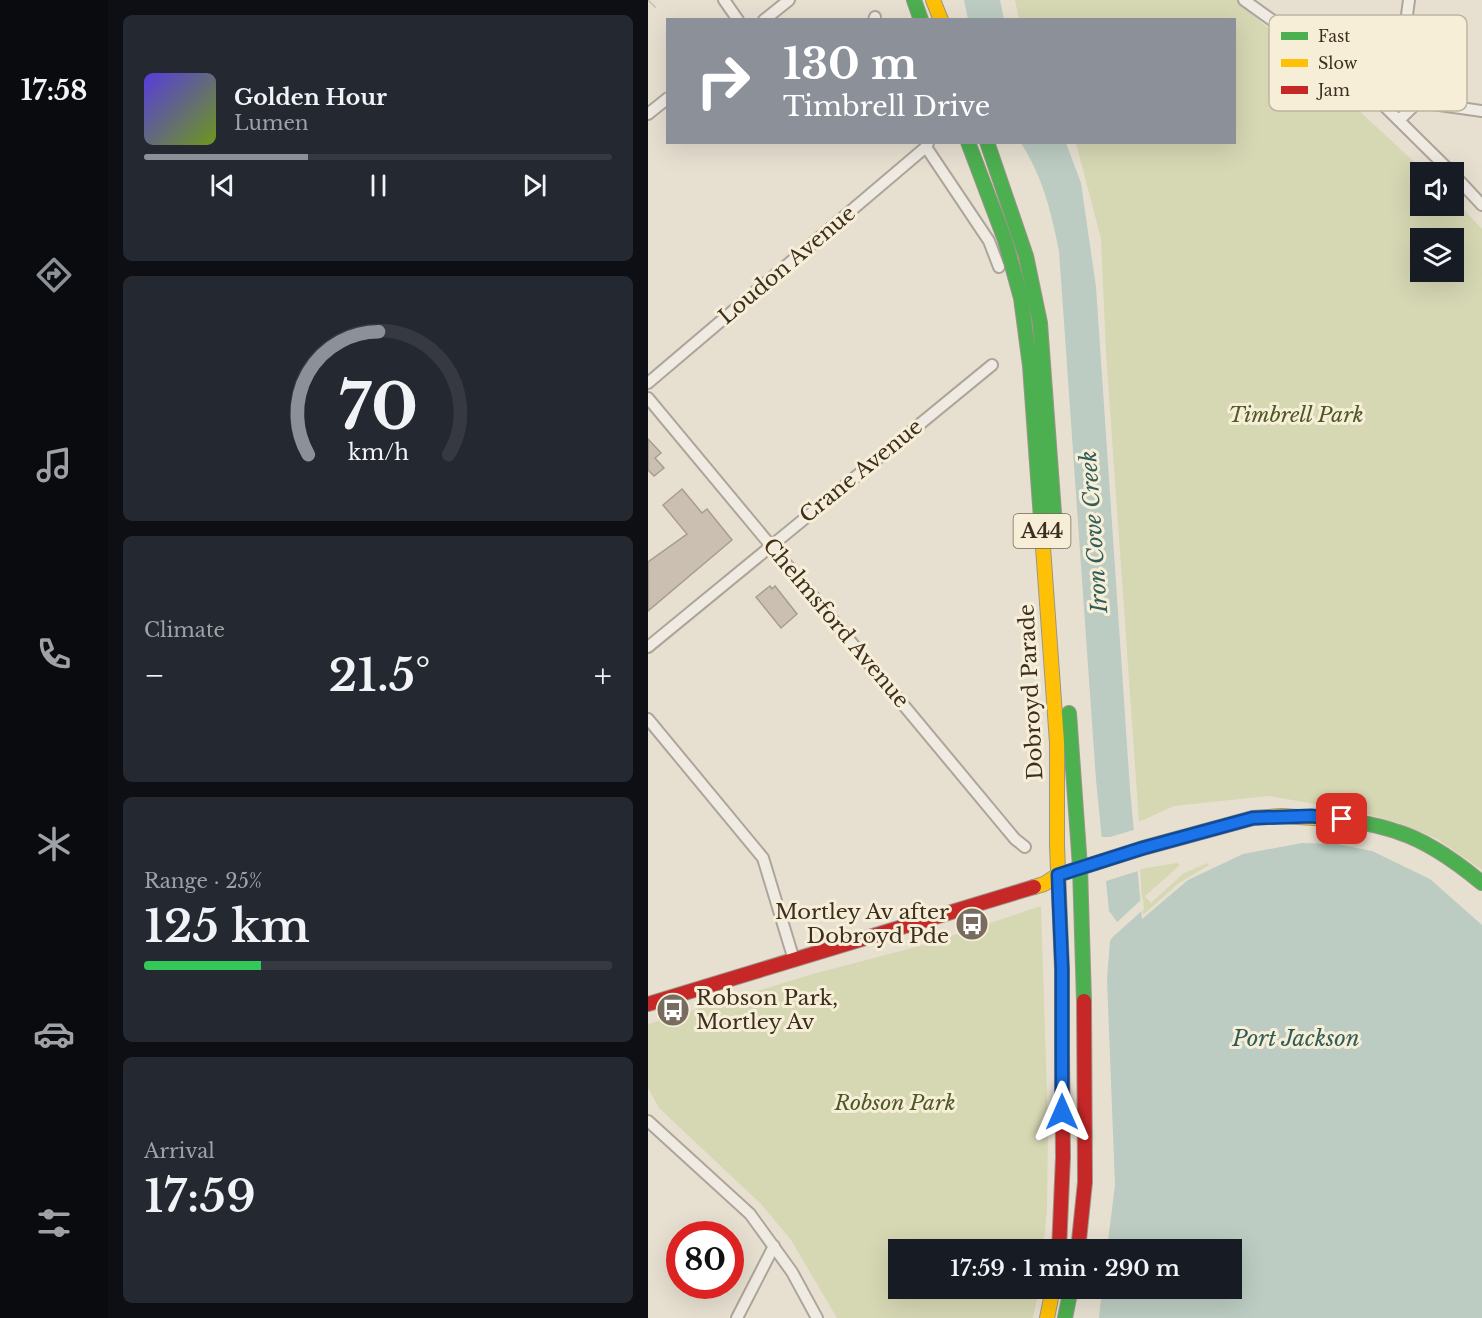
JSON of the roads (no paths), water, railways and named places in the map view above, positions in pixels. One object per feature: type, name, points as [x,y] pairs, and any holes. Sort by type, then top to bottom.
[{"type":"main road","points":[[914,0],[920,18]]},
{"type":"main road","points":[[933,0],[939,18]]},
{"type":"main road","points":[[946,0],[949,18]]},
{"type":"main road","name":"Dobroyd Parade","points":[[969,144],[1005,240],[1020,298],[1030,366],[1057,743],[1063,1157],[1059,1239]]},
{"type":"main road","name":"Dobroyd Parade","points":[[988,144],[1026,256],[1043,343],[1080,867],[1086,1112],[1085,1182],[1079,1239]]},
{"type":"main road","points":[[648,1004],[1015,894],[1044,884],[1058,875],[1096,862],[1253,818],[1311,816],[1342,819],[1399,832],[1455,861],[1482,883]]},
{"type":"main road","points":[[1047,1318],[1051,1299]]},
{"type":"main road","points":[[1065,1318],[1069,1299]]},
{"type":"street","points":[[724,0],[737,18]]},
{"type":"street","points":[[766,18],[789,0]]},
{"type":"street","points":[[1244,0],[1269,18]]},
{"type":"street","points":[[1407,15],[1409,0]]},
{"type":"street","points":[[648,114],[666,100]]},
{"type":"street","points":[[1467,109],[1482,111]]},
{"type":"street","points":[[1390,111],[1440,162]]},
{"type":"street","points":[[1399,120],[1408,111]]},
{"type":"street","points":[[927,145],[989,241],[999,267]]},
{"type":"street","name":"Loudon Avenue","points":[[648,383],[927,145]]},
{"type":"street","points":[[1464,186],[1482,205]]},
{"type":"street","name":"Crane Avenue","points":[[648,647],[992,365]]},
{"type":"street","name":"Chelmsford Avenue","points":[[648,398],[1025,847]]},
{"type":"street","points":[[648,719],[763,858],[795,960]]},
{"type":"street","points":[[648,1121],[750,1214],[792,1272],[818,1318]]},
{"type":"street","points":[[737,1318],[774,1246]]},
{"type":"water","points":[[964,0],[1000,0],[1004,18],[968,18]]},
{"type":"water","name":"Port Jackson","points":[[1022,144],[1066,144],[1081,183],[1096,287],[1130,789],[1142,919],[1188,880],[1243,854],[1302,843],[1337,844],[1372,851],[1430,879],[1482,925],[1482,1318],[1099,1318],[1101,1299],[1242,1299],[1242,1239],[1108,1239],[1115,1185],[1107,979],[1110,941],[1120,926],[1109,911],[1096,780],[1059,251],[1053,222],[1035,169]]},
{"type":"place","name":"Mortley Av after Dobroyd Pde","points":[[972,924]]},
{"type":"place","name":"Robson Park, Mortley Av","points":[[673,1010]]},
{"type":"park label","name":"Timbrell Park","points":[[1296,415]]},
{"type":"park label","name":"Robson Park","points":[[895,1103]]},
{"type":"water label","name":"Iron Cove Creek","points":[[1094,532]]}]
